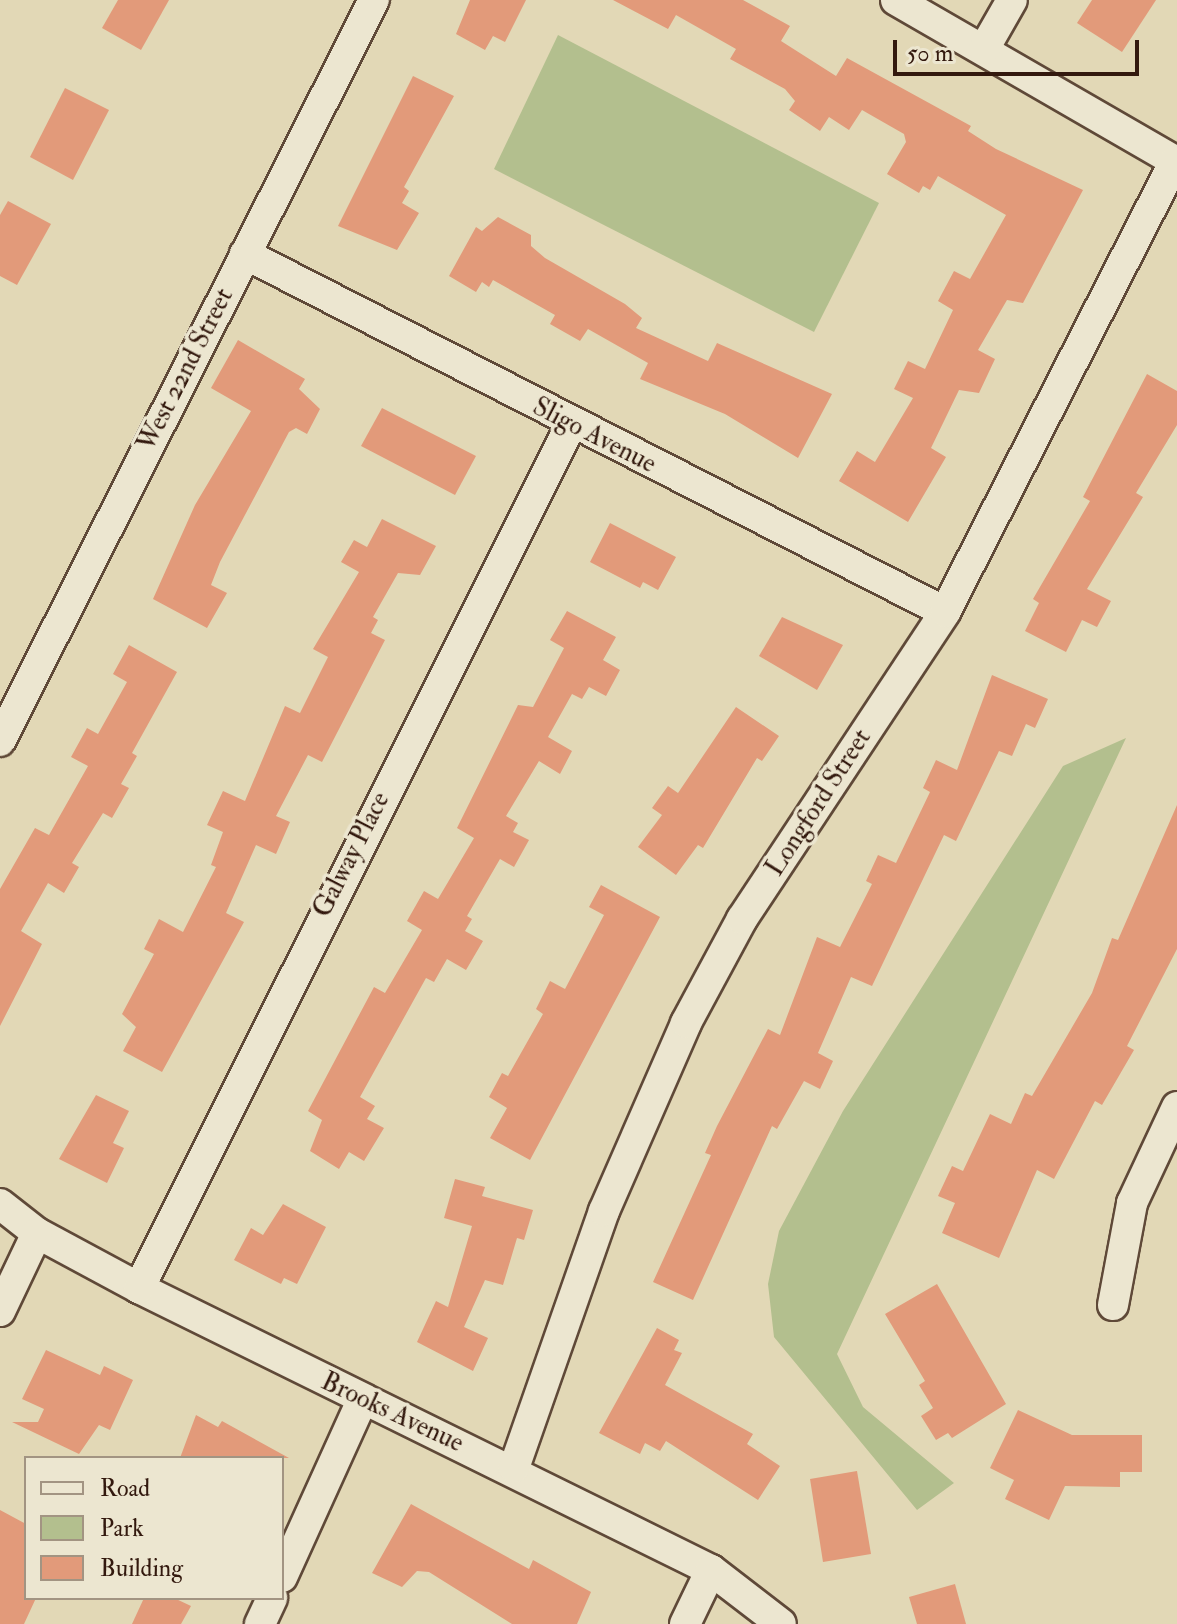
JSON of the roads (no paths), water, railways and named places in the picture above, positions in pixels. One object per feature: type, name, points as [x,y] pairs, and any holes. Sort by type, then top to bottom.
[{"type":"street","name":"West 22nd Street","points":[[0,741],[374,0]]},
{"type":"street","points":[[896,0],[1176,162]]},
{"type":"street","points":[[984,49],[1012,0]]},
{"type":"street","name":"Longford Street","points":[[514,1468],[604,1211],[686,1023],[742,919],[945,612],[1176,162]]},
{"type":"street","name":"Sligo Avenue","points":[[245,254],[571,424],[945,612]]},
{"type":"street","name":"Galway Place","points":[[139,1288],[571,424]]},
{"type":"street","points":[[1113,1305],[1132,1203],[1177,1107]]},
{"type":"street","name":"Brooks Avenue","points":[[0,1204],[37,1233],[139,1288],[362,1401],[514,1468],[711,1570],[781,1624]]},
{"type":"street","points":[[0,1311],[37,1233]]},
{"type":"street","points":[[284,1573],[362,1401]]},
{"type":"street","points":[[685,1624],[711,1570]]},
{"type":"street","points":[[260,1624],[271,1600]]}]
